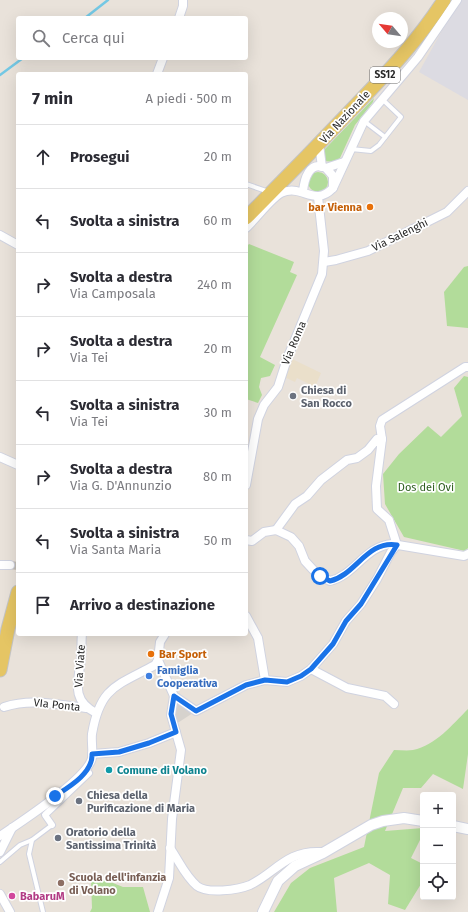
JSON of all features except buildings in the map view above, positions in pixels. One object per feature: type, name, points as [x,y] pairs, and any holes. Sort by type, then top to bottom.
[{"type":"main road","name":"Via Nazionale","points":[[248,216],[320,144],[395,64],[430,22],[444,0]]},
{"type":"main road","points":[[0,670],[8,629],[16,599]]},
{"type":"street","points":[[180,16],[183,6],[183,0]]},
{"type":"street","points":[[248,226],[281,194],[286,192],[303,192],[318,197],[326,195],[333,188],[344,168],[344,162],[364,121],[418,57],[457,0]]},
{"type":"street","points":[[158,72],[162,60]]},
{"type":"street","points":[[320,144],[321,167]]},
{"type":"street","points":[[303,192],[304,180],[307,173],[321,167],[344,162]]},
{"type":"street","points":[[321,167],[333,176],[333,188]]},
{"type":"street","name":"Via Salenghi","points":[[324,262],[336,260],[368,250],[423,224],[447,212],[468,191]]},
{"type":"street","name":"Via Roma","points":[[248,474],[258,419],[264,405],[278,386],[287,359],[318,285],[324,262],[318,197]]},
{"type":"street","points":[[248,233],[260,215]]},
{"type":"street","points":[[0,234],[16,244]]},
{"type":"street","points":[[158,660],[174,696],[196,711],[246,685],[265,680],[287,682],[301,676],[311,669],[333,644],[346,621],[361,604],[397,545],[389,520],[378,509],[376,486],[382,439],[380,426],[382,420],[465,366],[468,367]]},
{"type":"street","points":[[276,530],[295,504],[307,496],[321,480],[347,460],[357,458],[368,450],[377,439],[382,439]]},
{"type":"street","points":[[0,457],[16,464]]},
{"type":"street","points":[[248,540],[252,541],[264,532],[276,530],[291,537],[299,546],[305,561],[317,574],[330,581],[339,579],[369,552],[382,545],[397,545],[466,555]]},
{"type":"street","points":[[0,565],[10,565]]},
{"type":"street","points":[[248,620],[258,638],[265,680]]},
{"type":"street","name":"Via Viate","points":[[82,636],[81,659],[77,686],[78,696],[86,708]]},
{"type":"street","points":[[0,836],[81,778],[92,760],[91,743],[96,713],[106,693],[155,665],[158,660],[160,642],[163,636]]},
{"type":"street","points":[[311,669],[347,688],[385,696],[394,704]]},
{"type":"street","points":[[158,912],[169,878],[172,819],[181,750],[171,714],[174,696]]},
{"type":"street","name":"VIa Ponta","points":[[4,707],[18,702],[44,702],[86,708]]},
{"type":"street","points":[[86,708],[96,713]]},
{"type":"street","points":[[92,754],[119,752],[149,743],[176,732]]},
{"type":"street","points":[[52,825],[45,815],[89,773]]},
{"type":"street","points":[[263,912],[278,882],[295,866],[323,853],[371,825],[383,821],[404,818],[420,821]]},
{"type":"street","points":[[456,827],[468,829]]},
{"type":"street","points":[[0,852],[12,828]]},
{"type":"street","points":[[170,848],[185,875],[198,887],[216,892],[250,885],[285,860],[314,852],[323,853]]},
{"type":"street","points":[[0,894],[10,912]]},
{"type":"lane","points":[[350,149],[371,151],[379,146],[401,117],[382,99]]},
{"type":"lane","points":[[364,121],[385,138]]},
{"type":"lane","points":[[304,180],[300,163],[321,167]]},
{"type":"lane","points":[[248,185],[271,193]]},
{"type":"lane","points":[[0,862],[20,845],[32,840],[52,825]]},
{"type":"lane","points":[[32,840],[29,854],[43,912]]},
{"type":"shaded area","points":[[459,0],[468,0],[468,100],[419,72]]},
{"type":"shaded area","points":[[288,357],[321,373],[315,387],[297,378],[295,382],[280,375]]},
{"type":"shaded area","points":[[175,700],[193,713],[176,724],[173,714]]},
{"type":"green space","points":[[374,98],[373,102],[355,125],[340,158],[335,162],[324,161],[323,155],[325,149]]},
{"type":"green space","points":[[314,172],[322,172],[328,178],[328,186],[322,192],[314,192],[308,186],[308,178]]},
{"type":"green space","points":[[249,244],[294,262],[290,272],[297,275],[260,357],[275,365],[270,376],[261,378],[259,387],[262,395],[258,403],[248,400]]},
{"type":"green space","points":[[468,266],[468,328],[447,326],[444,292],[464,267]]},
{"type":"green space","name":"Dos dei Ovi","points":[[464,376],[468,377],[468,548],[465,551],[404,537],[385,504],[383,474],[399,454],[428,426],[441,437],[462,416],[454,388]]},
{"type":"green space","points":[[468,709],[468,754],[463,789],[433,774],[421,788],[403,788],[385,831],[420,828],[420,840],[411,858],[420,862],[420,886],[405,910],[388,904],[390,875],[369,863],[334,878],[337,912],[274,912],[291,883],[310,868],[364,847],[379,773],[394,750],[413,750],[429,744],[450,728]]},
{"type":"green space","points":[[103,879],[123,887],[143,887],[150,912],[90,912],[92,908],[91,881]]},
{"type":"waterway","points":[[88,16],[108,0]]},
{"type":"waterway","points":[[0,75],[20,60]]},
{"type":"tunnel","points":[[10,565],[16,566]]},
{"type":"place","name":"bar Vienna","points":[[370,207]]},
{"type":"place","name":"Chiesa di San Rocco","points":[[293,396]]},
{"type":"place","name":"Bar Sport","points":[[151,654]]},
{"type":"place","name":"Famiglia Cooperativa","points":[[149,676]]},
{"type":"place","name":"Comune di Volano","points":[[109,770]]},
{"type":"place","name":"Chiesa della Purificazione di Maria","points":[[79,801]]},
{"type":"place","name":"Oratorio della Santissima Trinità","points":[[58,838]]},
{"type":"place","name":"Scuola dell'infanzia di Volano","points":[[61,883]]},
{"type":"place","name":"BabaruM","points":[[12,896]]},
{"type":"route","points":[[55,796],[81,778],[92,760],[92,754],[119,752],[149,743],[176,732],[171,714],[174,696],[196,711],[246,685],[265,680],[287,682],[301,676],[311,669],[333,644],[346,621],[361,604],[377,579],[391,552],[397,545],[382,545],[369,552],[362,560],[339,579],[330,581],[320,576]]}]
